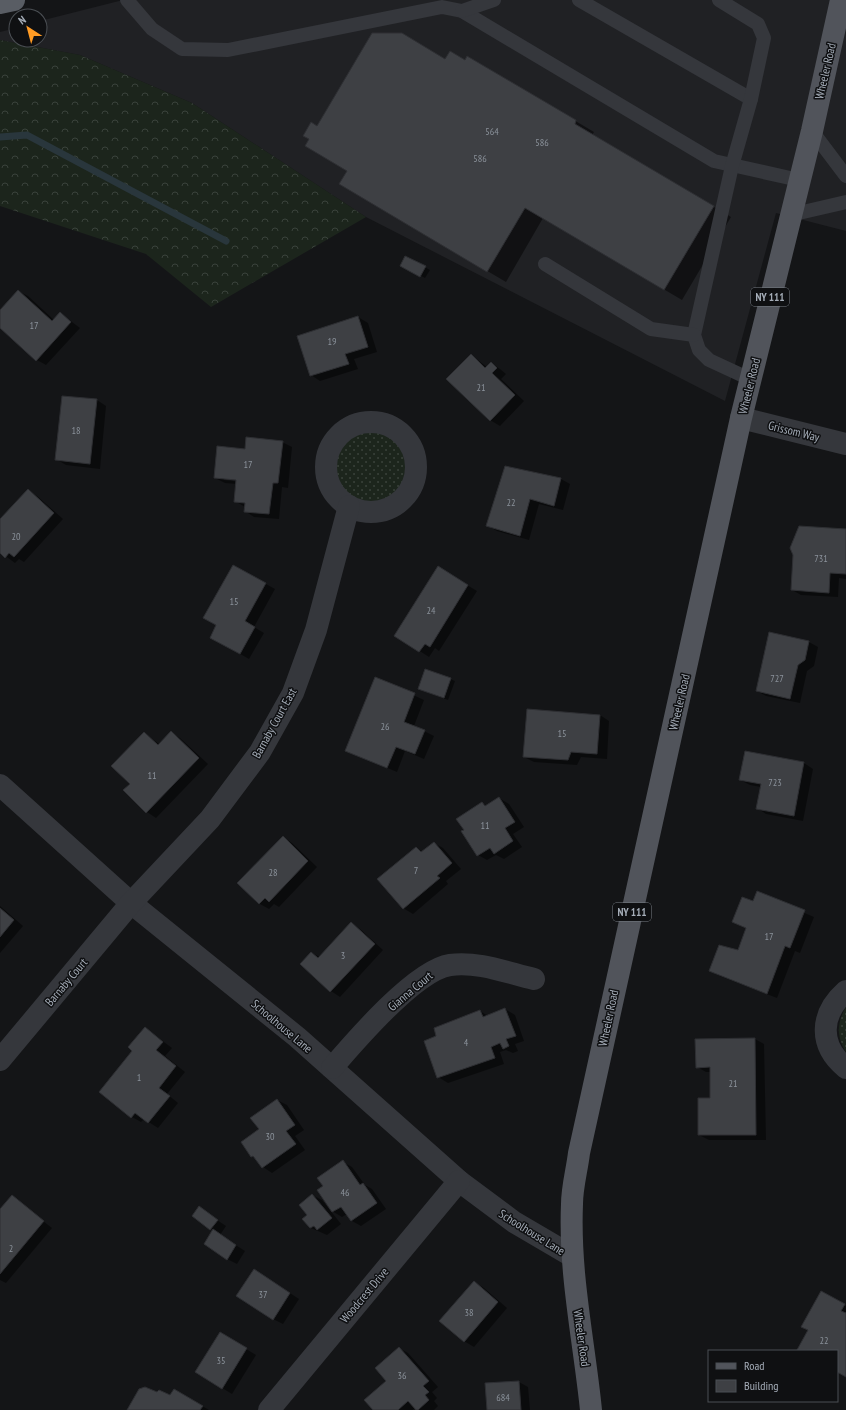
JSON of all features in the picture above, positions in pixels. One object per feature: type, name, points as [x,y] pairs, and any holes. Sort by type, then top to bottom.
[{"type":"highway","points":[[0,3],[14,0]]},
{"type":"main road","name":"Wheeler Road","points":[[591,1410],[573,1280],[572,1203],[579,1153],[741,418],[812,131],[841,0]]},
{"type":"street","name":"Grissom Way","points":[[741,418],[846,444]]},
{"type":"street","points":[[372,421],[386,424],[400,431],[410,442],[415,456],[416,471],[412,485],[404,498],[392,507],[378,512],[363,511],[349,506],[337,497],[329,484],[326,470],[327,455],[333,442],[344,431],[357,424],[372,421]]},
{"type":"street","name":"Barnaby Court East","points":[[131,903],[210,819],[260,752],[293,693],[316,630],[349,506]]},
{"type":"street","name":"Schoolhouse Lane","points":[[0,785],[131,903],[297,1037],[459,1181],[514,1222],[572,1256]]},
{"type":"street","name":"Barnaby Court","points":[[0,1060],[131,903]]},
{"type":"street","name":"Gianna Court","points":[[332,1068],[402,996],[425,976],[437,970],[449,965],[462,964],[534,979]]},
{"type":"street","points":[[846,991],[834,1003],[827,1017],[825,1032],[829,1048],[837,1061],[846,1068]]},
{"type":"street","name":"Woodcrest Drive","points":[[270,1410],[459,1181]]},
{"type":"lane","points":[[127,0],[152,29],[182,49],[228,50],[442,7],[462,11],[714,161],[799,180]]},
{"type":"lane","points":[[462,11],[494,0]]},
{"type":"lane","points":[[579,0],[752,99]]},
{"type":"lane","points":[[719,0],[758,24],[764,38],[752,99],[732,166],[694,335],[700,350],[708,360],[750,379]]},
{"type":"lane","points":[[812,131],[846,176]]},
{"type":"lane","points":[[790,215],[846,202]]},
{"type":"lane","points":[[545,264],[651,329],[694,335]]},
{"type":"shaded area","points":[[123,0],[846,0],[846,231],[776,213],[725,401],[366,217],[192,103],[80,55],[43,48],[48,48],[48,19]]},
{"type":"shaded area","points":[[8,30],[8,42],[0,40],[0,32]]},
{"type":"green space","points":[[0,40],[8,42],[8,48],[43,48],[80,55],[192,103],[366,217],[211,307],[146,254],[0,206]]},
{"type":"green space","points":[[365,431],[379,431],[398,441],[408,460],[408,474],[398,493],[379,503],[365,503],[346,493],[336,474],[336,460],[346,441]]},
{"type":"green space","points":[[846,1007],[846,1052],[839,1035],[839,1024]]},
{"type":"building","points":[[372,33],[402,33],[445,59],[450,51],[465,60],[467,56],[576,120],[575,124],[714,206],[664,290],[525,208],[487,272],[339,184],[347,171],[305,146],[309,139],[303,136],[311,122],[317,126]]},
{"type":"building","points":[[405,256],[426,266],[420,277],[400,266]]},
{"type":"building","points":[[18,290],[52,321],[60,312],[71,322],[36,361],[0,328],[0,310]]},
{"type":"building","points":[[358,316],[368,347],[345,354],[349,364],[310,376],[297,336]]},
{"type":"building","points":[[471,354],[485,368],[491,362],[497,368],[492,373],[515,395],[490,421],[446,379]]},
{"type":"building","points":[[62,396],[97,399],[90,464],[55,460]]},
{"type":"building","points":[[246,437],[283,441],[278,483],[273,483],[269,514],[244,512],[245,503],[234,502],[236,480],[214,478],[217,446],[245,449]]},
{"type":"building","points":[[505,466],[561,478],[554,506],[530,499],[520,536],[486,526]]},
{"type":"building","points":[[28,489],[54,513],[14,557],[9,553],[5,558],[0,553],[0,519]]},
{"type":"building","points":[[799,526],[846,529],[846,574],[830,573],[829,593],[791,590],[793,555],[790,548]]},
{"type":"building","points":[[233,565],[266,583],[245,621],[255,627],[240,654],[210,638],[216,625],[203,618]]},
{"type":"building","points":[[438,566],[468,585],[430,647],[425,644],[419,652],[394,636]]},
{"type":"building","points":[[769,632],[809,641],[805,660],[798,665],[790,699],[756,691]]},
{"type":"building","points":[[425,669],[451,678],[444,698],[418,689]]},
{"type":"building","points":[[375,677],[415,693],[404,722],[425,730],[415,754],[396,747],[387,768],[345,751]]},
{"type":"building","points":[[527,709],[600,715],[597,754],[571,752],[568,760],[523,757]]},
{"type":"building","points":[[171,731],[199,758],[146,813],[123,790],[130,784],[111,766],[144,732],[158,745]]},
{"type":"building","points":[[745,751],[804,762],[794,816],[756,809],[761,784],[739,780]]},
{"type":"building","points":[[499,797],[515,822],[505,828],[513,841],[494,854],[490,848],[477,856],[461,831],[464,830],[456,819],[482,802],[485,806]]},
{"type":"building","points":[[283,836],[308,861],[269,902],[265,898],[259,904],[237,883]]},
{"type":"building","points":[[434,842],[452,863],[437,876],[440,878],[403,909],[377,879],[416,847],[421,852]]},
{"type":"building","points":[[757,891],[805,910],[790,948],[785,946],[767,994],[709,971],[719,945],[738,950],[746,928],[732,922],[742,897],[753,901]]},
{"type":"building","points":[[0,908],[14,920],[0,937]]},
{"type":"building","points":[[351,922],[375,944],[330,992],[300,964],[311,952],[318,958]]},
{"type":"building","points":[[505,1008],[516,1036],[506,1039],[509,1046],[503,1049],[500,1043],[491,1047],[495,1058],[437,1078],[424,1041],[436,1036],[434,1028],[480,1010],[483,1017]]},
{"type":"building","points":[[145,1027],[163,1042],[156,1050],[176,1066],[159,1088],[170,1096],[148,1123],[135,1113],[131,1118],[99,1092],[132,1051],[128,1047]]},
{"type":"building","points":[[755,1038],[756,1135],[698,1135],[698,1098],[710,1098],[710,1067],[696,1068],[695,1039]]},
{"type":"building","points":[[277,1099],[295,1125],[286,1131],[296,1144],[262,1168],[253,1156],[251,1157],[241,1142],[259,1129],[250,1118]]},
{"type":"building","points":[[343,1160],[360,1185],[363,1183],[377,1203],[351,1221],[341,1207],[332,1212],[317,1190],[323,1186],[317,1178]]},
{"type":"building","points":[[312,1194],[332,1218],[317,1230],[314,1226],[310,1228],[302,1219],[307,1215],[299,1205]]},
{"type":"building","points":[[12,1195],[44,1221],[0,1274],[0,1209]]},
{"type":"building","points":[[199,1206],[218,1220],[210,1230],[192,1216]]},
{"type":"building","points":[[213,1229],[236,1245],[227,1260],[204,1244]]},
{"type":"building","points":[[254,1269],[290,1293],[273,1320],[236,1296]]},
{"type":"building","points":[[474,1281],[498,1302],[464,1342],[439,1321]]},
{"type":"building","points":[[821,1291],[845,1304],[841,1311],[846,1313],[846,1377],[838,1373],[838,1350],[797,1350],[808,1330],[801,1327]]},
{"type":"building","points":[[220,1332],[247,1348],[222,1389],[195,1372]]},
{"type":"building","points":[[399,1347],[429,1381],[423,1386],[429,1392],[425,1395],[429,1400],[418,1410],[416,1410],[408,1401],[398,1410],[373,1410],[364,1400],[386,1381],[375,1368]]},
{"type":"building","points":[[519,1381],[521,1410],[487,1410],[485,1383]]},
{"type":"building","points":[[145,1387],[157,1392],[159,1390],[170,1395],[174,1389],[203,1406],[200,1410],[127,1410],[139,1389]]},
{"type":"waterway","points":[[0,137],[27,135],[226,241]]}]
